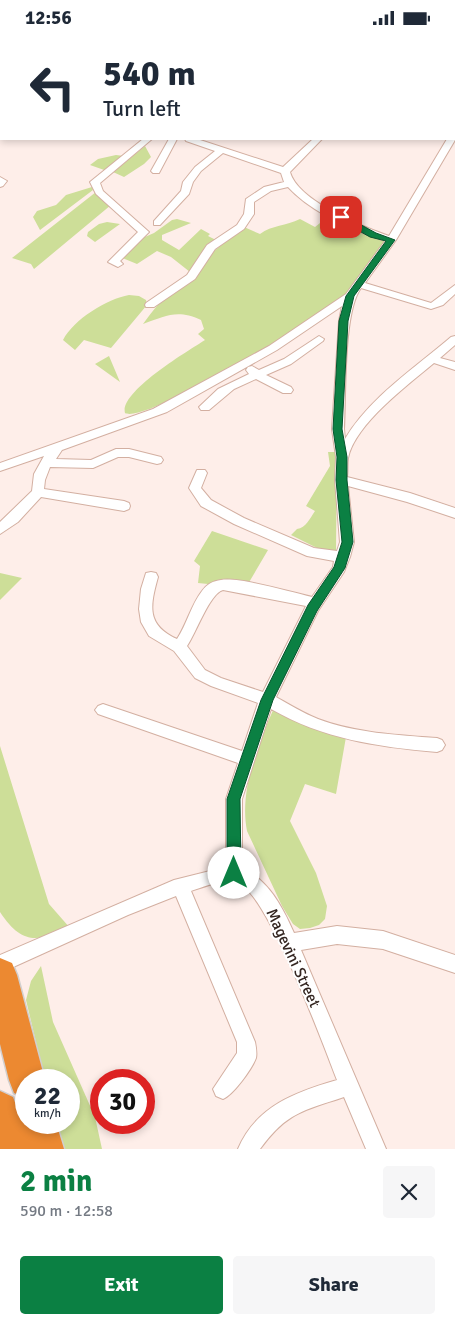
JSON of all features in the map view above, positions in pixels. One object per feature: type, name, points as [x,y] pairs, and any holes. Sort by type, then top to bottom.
[{"type":"highway","points":[[0,975],[24,1069]]},
{"type":"highway","points":[[0,1110],[9,1149]]},
{"type":"highway","points":[[41,1134],[45,1149]]},
{"type":"street","points":[[118,264],[112,262],[144,232],[99,192],[95,183],[147,140]]},
{"type":"street","points":[[156,171],[172,140]]},
{"type":"street","points":[[192,140],[285,171]]},
{"type":"street","points":[[317,140],[285,171],[284,176],[289,184],[314,204],[373,235],[391,240]]},
{"type":"street","points":[[0,467],[117,425],[147,417],[273,348],[353,290],[391,240],[450,140]]},
{"type":"street","points":[[157,223],[186,192],[188,182],[198,169],[222,150]]},
{"type":"street","points":[[150,305],[191,277],[212,247],[241,227],[249,215],[249,201],[258,193],[269,187],[289,184]]},
{"type":"street","points":[[353,290],[431,306],[439,303],[455,289]]},
{"type":"street","points":[[0,964],[180,886],[216,875],[234,873],[234,799],[267,700],[316,603],[340,568],[347,542],[342,457],[338,429],[344,321],[353,290]]},
{"type":"street","points":[[205,407],[219,393],[289,360],[319,339]]},
{"type":"street","points":[[342,457],[358,428],[384,400],[455,339]]},
{"type":"street","points":[[432,359],[455,366]]},
{"type":"street","points":[[242,365],[266,381],[287,389]]},
{"type":"street","points":[[0,529],[13,519],[38,492],[37,484],[57,448]]},
{"type":"street","points":[[47,463],[93,464],[116,453],[129,453],[157,460]]},
{"type":"street","points":[[201,473],[195,488],[206,503],[296,547],[312,553],[343,557]]},
{"type":"street","points":[[342,480],[410,498],[455,513]]},
{"type":"street","points":[[38,492],[124,506]]},
{"type":"street","points":[[151,577],[146,594],[146,611],[151,628],[162,639],[179,647],[198,673],[267,700],[300,719],[331,729],[396,742],[437,745]]},
{"type":"street","points":[[179,647],[190,631],[206,595],[214,587],[223,585],[236,586],[316,603]]},
{"type":"street","points":[[103,710],[247,759]]},
{"type":"street","name":"Magevini Street","points":[[234,873],[248,879],[263,895],[281,924],[376,1149]]},
{"type":"street","points":[[180,886],[246,1042],[247,1056],[223,1089]]},
{"type":"street","points":[[288,943],[337,935],[383,940],[455,964]]},
{"type":"street","points":[[248,1149],[277,1114],[297,1103],[349,1086]]},
{"type":"green space","points":[[145,146],[151,157],[144,164],[124,177],[113,172]]},
{"type":"green space","points":[[116,155],[124,156],[107,171],[90,165],[98,159]]},
{"type":"green space","points":[[92,187],[93,190],[40,230],[33,217],[37,211],[56,205],[66,195]]},
{"type":"green space","points":[[96,192],[111,205],[34,269],[31,264],[12,258]]},
{"type":"green space","points":[[330,215],[368,235],[387,241],[359,279],[342,298],[301,326],[197,387],[164,403],[139,412],[125,413],[126,404],[143,384],[171,362],[205,340],[198,334],[204,329],[201,320],[193,317],[178,314],[158,318],[143,324],[177,284],[244,227],[260,234],[269,229],[300,219],[315,227]]},
{"type":"green space","points":[[177,219],[191,223],[162,235],[162,240],[179,250],[201,229],[210,234],[208,236],[218,241],[190,272],[171,257],[157,251],[137,264],[120,257],[138,240]]},
{"type":"green space","points":[[107,222],[120,224],[95,242],[87,236],[88,232],[99,224]]},
{"type":"green space","points":[[129,295],[139,296],[146,300],[147,305],[111,348],[84,340],[75,350],[63,340],[75,325],[92,311],[101,305]]},
{"type":"green space","points":[[109,356],[120,382],[95,364]]},
{"type":"green space","points":[[328,452],[337,452],[336,552],[323,551],[291,535],[305,525],[315,511],[306,506],[330,466]]},
{"type":"green space","points":[[212,531],[268,550],[248,584],[222,581],[208,584],[198,583],[200,566],[194,561]]},
{"type":"green space","points":[[0,573],[22,578],[0,600]]},
{"type":"green space","points":[[274,708],[301,724],[346,737],[336,794],[305,784],[290,821],[316,873],[327,906],[325,919],[319,925],[310,928],[300,929],[293,924],[282,906],[247,831],[245,816],[248,784],[256,752]]},
{"type":"green space","points":[[0,746],[49,904],[70,928],[48,936],[31,938],[23,935],[8,923],[0,912]]},
{"type":"green space","points":[[41,966],[53,1022],[74,1069],[42,1069],[26,1000],[31,981]]},
{"type":"green space","points":[[80,1083],[90,1106],[90,1134],[99,1134],[102,1149],[63,1149],[59,1134],[80,1134]]},
{"type":"route","points":[[234,873],[234,799],[267,700],[312,608],[340,568],[347,542],[342,457],[338,429],[344,321],[350,296],[391,240],[373,235],[341,217]]}]
